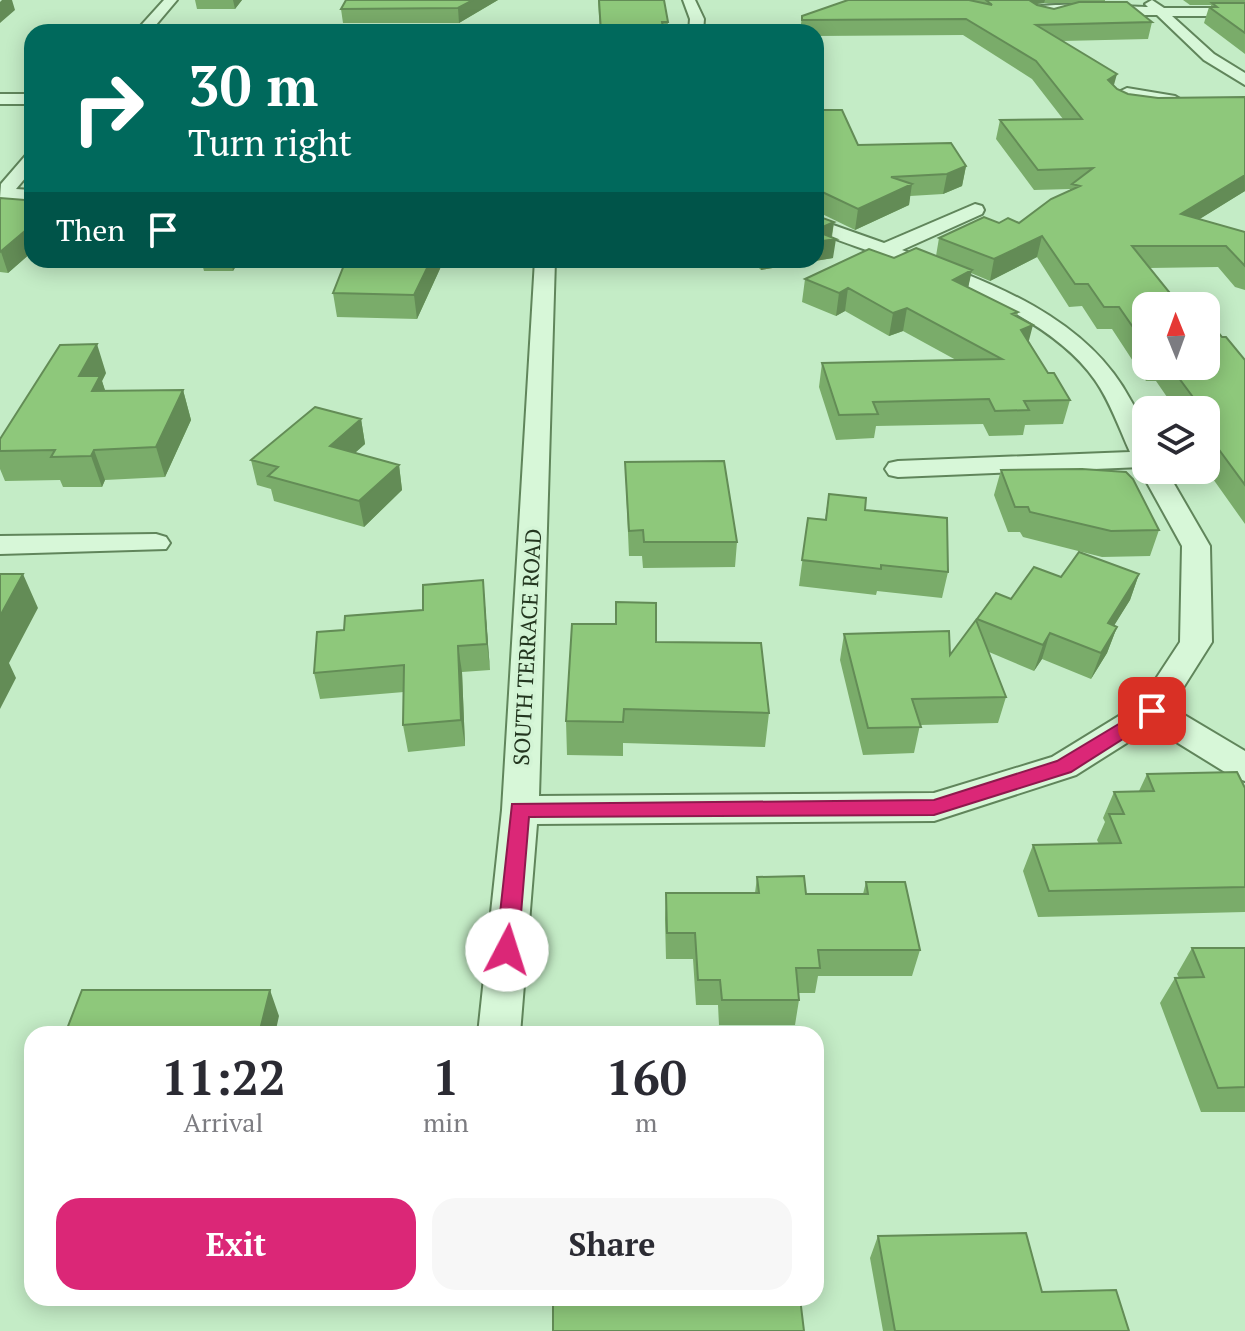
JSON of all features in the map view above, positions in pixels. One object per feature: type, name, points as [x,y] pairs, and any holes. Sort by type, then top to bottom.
[{"type":"street","points":[[149,24],[171,0]]},
{"type":"street","points":[[689,0],[697,24]]},
{"type":"street","points":[[1146,0],[1209,57],[1245,80]]},
{"type":"street","points":[[1072,11],[1245,12]]},
{"type":"street","points":[[0,99],[24,99]]},
{"type":"street","points":[[24,168],[7,188],[7,194],[24,195]]},
{"type":"street","points":[[883,251],[975,210]]},
{"type":"street","points":[[824,228],[1024,309],[1063,334],[1104,374],[1132,431]]},
{"type":"street","name":"SOUTH TERRACE ROAD","points":[[500,1026],[520,810],[545,268]]},
{"type":"street","points":[[898,469],[1132,460]]},
{"type":"street","points":[[520,810],[934,807],[1064,766],[1152,711],[1196,642],[1196,546],[1161,484]]},
{"type":"street","points":[[0,545],[156,543]]},
{"type":"street","points":[[1152,711],[1245,768]]},
{"type":"building","points":[[346,0],[473,0],[458,8],[341,9]]},
{"type":"building","points":[[599,0],[664,0],[668,22],[600,24]]},
{"type":"building","points":[[848,0],[969,0],[992,5],[986,0],[1029,0],[1054,9],[1079,2],[1127,2],[1152,22],[1036,25],[1117,74],[1108,80],[1128,94],[1158,98],[1245,97],[1245,175],[1181,214],[1245,232],[1245,266],[1226,246],[1132,246],[1169,292],[1132,292],[1132,326],[1119,307],[1104,307],[1088,284],[1075,284],[1042,236],[994,259],[939,238],[984,217],[999,223],[1008,218],[1019,223],[1051,199],[1080,186],[1072,184],[1093,168],[1038,170],[1000,120],[1082,119],[1036,61],[966,19],[802,20],[802,16]]},
{"type":"building","points":[[1212,3],[1245,3],[1245,33],[1209,7],[1217,7]]},
{"type":"building","points":[[824,110],[842,110],[858,145],[951,143],[966,166],[947,174],[891,177],[912,184],[858,209],[824,193]]},
{"type":"building","points":[[0,198],[24,200],[24,232],[0,252]]},
{"type":"building","points":[[916,248],[972,270],[953,280],[1018,312],[1012,314],[1033,325],[1021,330],[1048,373],[1054,373],[1070,400],[1024,401],[1029,410],[995,411],[989,399],[873,402],[878,414],[839,415],[822,363],[1002,359],[907,308],[893,313],[848,288],[839,293],[805,279],[869,249],[894,258]]},
{"type":"building","points":[[343,268],[427,268],[414,295],[333,293]]},
{"type":"building","points":[[1220,334],[1226,337],[1245,360],[1245,485],[1220,451],[1220,396],[1192,396],[1180,380],[1220,380]]},
{"type":"building","points":[[97,344],[79,376],[100,376],[92,391],[183,390],[156,447],[94,450],[91,456],[51,457],[55,450],[0,451],[0,439],[60,345]]},
{"type":"building","points":[[315,407],[361,419],[330,446],[399,465],[359,501],[268,476],[278,467],[251,460]]},
{"type":"building","points":[[724,461],[737,542],[644,542],[643,530],[629,531],[625,462]]},
{"type":"building","points":[[1001,470],[1126,472],[1159,530],[1111,531],[1030,512],[1028,507],[1015,507]]},
{"type":"building","points":[[829,494],[866,498],[865,510],[947,518],[948,572],[881,565],[881,569],[802,560],[808,518],[826,520]]},
{"type":"building","points":[[1079,552],[1139,574],[1108,623],[1117,627],[1101,653],[1050,633],[1043,645],[977,619],[996,593],[1011,599],[1034,567],[1061,577]]},
{"type":"building","points":[[0,574],[23,574],[0,616]]},
{"type":"building","points":[[483,580],[487,644],[458,646],[461,720],[403,725],[404,665],[314,673],[317,632],[344,630],[345,616],[423,610],[423,585]]},
{"type":"building","points":[[616,602],[656,603],[656,642],[761,643],[769,713],[624,709],[623,722],[566,721],[572,624],[616,624]]},
{"type":"building","points":[[976,620],[1006,697],[912,699],[921,727],[868,728],[844,634],[949,631],[950,655]]},
{"type":"building","points":[[1237,772],[1245,788],[1245,887],[1049,891],[1033,845],[1121,843],[1109,814],[1124,814],[1114,792],[1154,791],[1147,774]]},
{"type":"building","points":[[804,876],[806,894],[868,894],[866,882],[905,882],[920,950],[818,950],[820,968],[796,968],[799,1000],[722,1000],[720,980],[698,980],[695,933],[667,933],[666,893],[759,893],[757,877]]},
{"type":"building","points":[[1192,948],[1245,948],[1245,1087],[1218,1088],[1175,978],[1204,977]]},
{"type":"building","points":[[82,990],[270,990],[261,1026],[68,1026]]},
{"type":"building","points":[[1026,1233],[1042,1292],[1116,1290],[1129,1331],[895,1331],[878,1236]]},
{"type":"building","points":[[553,1306],[801,1306],[804,1331],[553,1331]]},
{"type":"route","points":[[507,950],[520,810],[934,807],[1064,766],[1152,711]]}]
